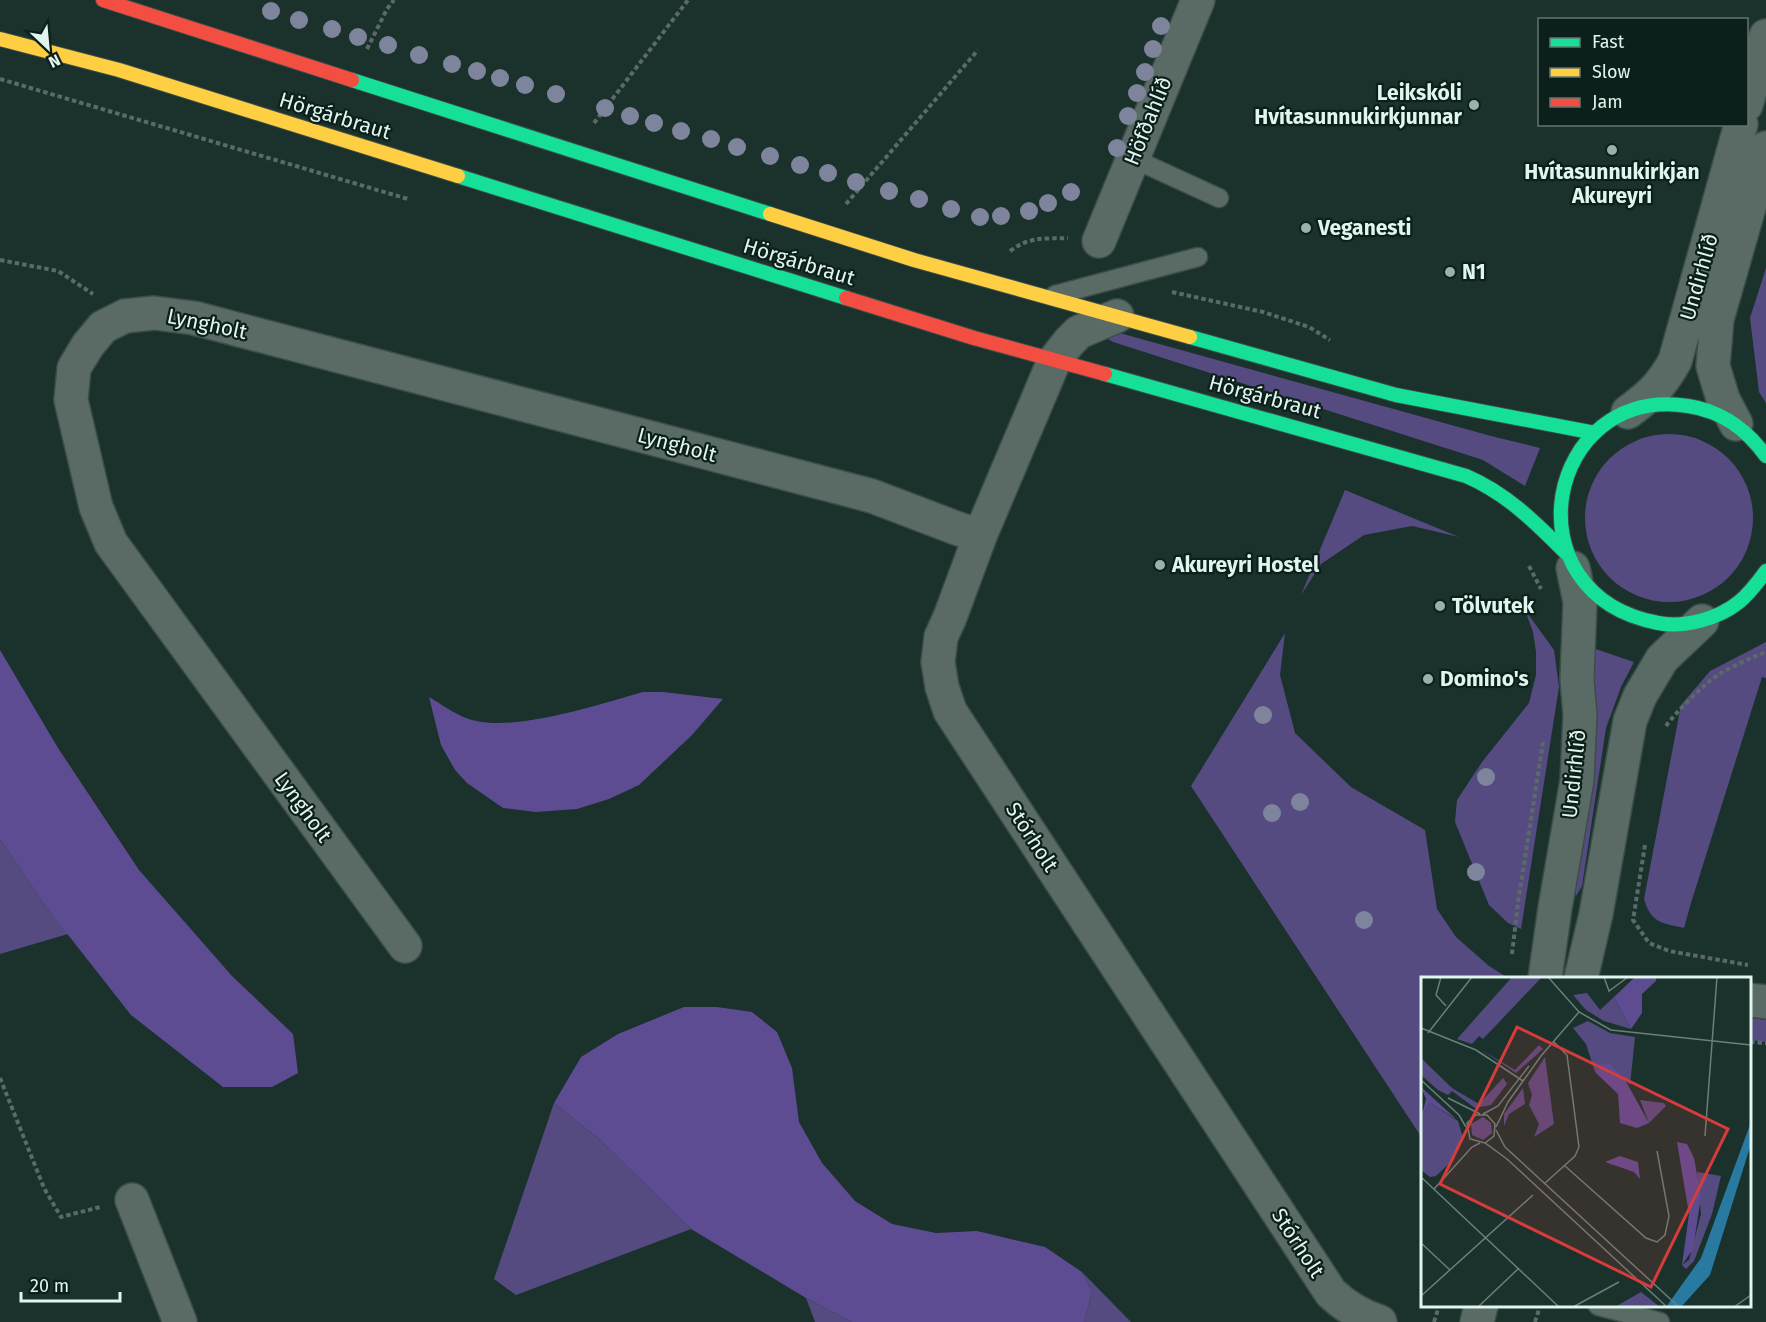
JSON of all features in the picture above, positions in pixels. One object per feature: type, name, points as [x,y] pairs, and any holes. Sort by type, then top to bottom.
[{"type":"highway","name":"Hörgárbraut","points":[[103,0],[914,260],[1396,395],[1595,433]]},
{"type":"highway","name":"Hörgárbraut","points":[[0,39],[110,67],[895,314],[1054,361],[1449,470],[1476,480],[1503,495],[1525,512],[1570,561],[1591,592],[1615,611],[1643,622],[1672,626],[1715,616],[1762,597]]},
{"type":"highway","name":"Hörgárbraut","points":[[1570,561],[1561,532],[1560,510],[1563,489],[1570,468],[1581,449],[1610,421],[1628,412],[1655,404],[1683,404],[1711,410],[1736,424],[1752,437],[1766,456]]},
{"type":"highway","points":[[1715,616],[1753,590],[1766,572]]},
{"type":"street","name":"Höfðahlíð","points":[[1099,242],[1198,0]]},
{"type":"street","points":[[1748,98],[1766,36]]},
{"type":"street","name":"Undirhlíð","points":[[1628,412],[1650,396],[1664,381],[1675,362],[1740,126]]},
{"type":"street","name":"Undirhlíð","points":[[1736,424],[1723,399],[1713,366],[1717,319],[1766,148]]},
{"type":"street","name":"Lyngholt","points":[[405,946],[111,543],[96,507],[71,400],[74,368],[88,345],[103,327],[125,316],[154,313],[194,318],[872,496],[980,536]]},
{"type":"street","name":"Stórholt","points":[[1117,316],[1079,332],[1068,342],[1054,361],[980,536],[941,637],[938,662],[942,687],[950,711],[1330,1293],[1347,1307],[1380,1322]]},
{"type":"street","name":"Undirhlíð","points":[[1545,976],[1554,908],[1577,780],[1580,716],[1577,679],[1580,602],[1570,561]]},
{"type":"street","name":"Undirhlíð","points":[[1586,977],[1630,721],[1640,696],[1662,659],[1715,616]]},
{"type":"street","points":[[1545,976],[1566,977]]},
{"type":"street","points":[[1751,1000],[1766,1002]]},
{"type":"street","points":[[132,1200],[180,1322]]},
{"type":"street","points":[[1477,1322],[1481,1307]]},
{"type":"lane","points":[[1132,158],[1219,198]]},
{"type":"lane","points":[[1046,297],[1198,257]]},
{"type":"lane","points":[[1605,1307],[1660,1322]]},
{"type":"path","points":[[365,53],[387,9],[394,0]]},
{"type":"path","points":[[591,127],[688,0]]},
{"type":"path","points":[[841,210],[978,50]]},
{"type":"path","points":[[0,260],[58,271],[125,316]]},
{"type":"path","points":[[1527,563],[1542,590]]},
{"type":"path","points":[[1663,730],[1674,715],[1716,676],[1766,652]]},
{"type":"path","points":[[1511,958],[1543,740]]},
{"type":"path","points":[[1646,842],[1633,920],[1649,943],[1670,951],[1755,967]]},
{"type":"path","points":[[1751,1042],[1766,1043]]},
{"type":"path","points":[[0,1078],[44,1188],[61,1217],[132,1200]]},
{"type":"path","points":[[1434,1322],[1438,1307]]},
{"type":"path","points":[[1535,1322],[1539,1307]]},
{"type":"shaded area","points":[[1766,268],[1766,403],[1759,392],[1750,318]]},
{"type":"shaded area","points":[[1093,330],[1116,332],[1540,448],[1525,486],[1483,460],[1113,342]]},
{"type":"shaded area","points":[[1669,434],[1685,435],[1701,440],[1729,458],[1747,486],[1752,502],[1752,534],[1747,550],[1729,578],[1701,596],[1685,601],[1669,602],[1653,601],[1637,596],[1609,578],[1591,550],[1586,534],[1585,518],[1586,502],[1591,486],[1609,458],[1637,440],[1653,435]]},
{"type":"shaded area","points":[[1345,490],[1459,537],[1412,526],[1364,535],[1321,564],[1301,595]]},
{"type":"shaded area","points":[[1525,610],[1554,650],[1559,687],[1521,929],[1508,923],[1489,905],[1455,822],[1457,800],[1482,762],[1529,703],[1536,675],[1536,652],[1533,632]]},
{"type":"shaded area","points":[[1285,633],[1280,675],[1295,733],[1351,787],[1425,830],[1437,909],[1456,937],[1489,966],[1505,976],[1421,977],[1421,1136],[1191,786]]},
{"type":"shaded area","points":[[1766,642],[1766,678],[1762,677],[1684,928],[1658,921],[1650,913],[1644,899],[1681,705],[1710,671]]},
{"type":"shaded area","points":[[1587,646],[1634,662],[1621,687],[1606,728],[1582,886],[1576,896],[1572,884]]},
{"type":"shaded area","points":[[0,650],[58,748],[139,870],[232,976],[293,1034],[298,1073],[272,1087],[223,1087],[131,1015],[43,903],[0,839]]},
{"type":"shaded area","points":[[643,692],[723,699],[692,735],[639,785],[609,799],[577,809],[536,812],[503,808],[467,783],[455,770],[441,745],[429,697],[466,718],[506,723],[554,716]]},
{"type":"shaded area","points":[[0,839],[43,903],[68,934],[0,954]]},
{"type":"shaded area","points":[[684,1007],[717,1007],[752,1012],[777,1032],[792,1068],[799,1122],[822,1163],[855,1201],[892,1224],[936,1233],[977,1231],[1045,1247],[1082,1272],[1092,1292],[1084,1322],[852,1322],[806,1298],[691,1229],[599,1139],[554,1103],[581,1057],[618,1034]]},
{"type":"shaded area","points":[[1751,1018],[1766,1020],[1766,1042],[1751,1040]]},
{"type":"shaded area","points":[[554,1103],[599,1139],[691,1229],[516,1295],[494,1279]]},
{"type":"shaded area","points":[[1082,1272],[1131,1322],[1084,1322],[1092,1292]]},
{"type":"shaded area","points":[[806,1298],[852,1322],[815,1322]]},
{"type":"traffic: fast","points":[[352,80],[770,214]]},
{"type":"traffic: fast","points":[[458,176],[846,298]]},
{"type":"traffic: fast","points":[[1190,337],[1396,395],[1595,433]]},
{"type":"traffic: fast","points":[[1105,374],[1466,476],[1507,500],[1531,519],[1566,553]]},
{"type":"traffic: fast","points":[[1766,456],[1741,430],[1712,412],[1688,406],[1640,408],[1602,427],[1576,457],[1562,495],[1563,536],[1578,574],[1610,604],[1658,623],[1690,623],[1721,613],[1743,599],[1766,571]]},
{"type":"traffic: slow","points":[[0,39],[119,70],[458,176]]},
{"type":"traffic: slow","points":[[770,214],[914,260],[1190,337]]},
{"type":"traffic: jam","points":[[103,0],[352,80]]},
{"type":"traffic: jam","points":[[846,298],[974,338],[1105,374]]},
{"type":"place","name":"Leikskóli Hvítasunnukirkjunnar","points":[[1474,105]]},
{"type":"place","name":"Hvítasunnukirkjan Akureyri","points":[[1612,150]]},
{"type":"place","name":"Veganesti","points":[[1306,228]]},
{"type":"place","name":"N1","points":[[1450,272]]},
{"type":"place","name":"Akureyri Hostel","points":[[1160,565]]},
{"type":"place","name":"Tölvutek","points":[[1440,606]]},
{"type":"place","name":"Domino's","points":[[1428,679]]}]
